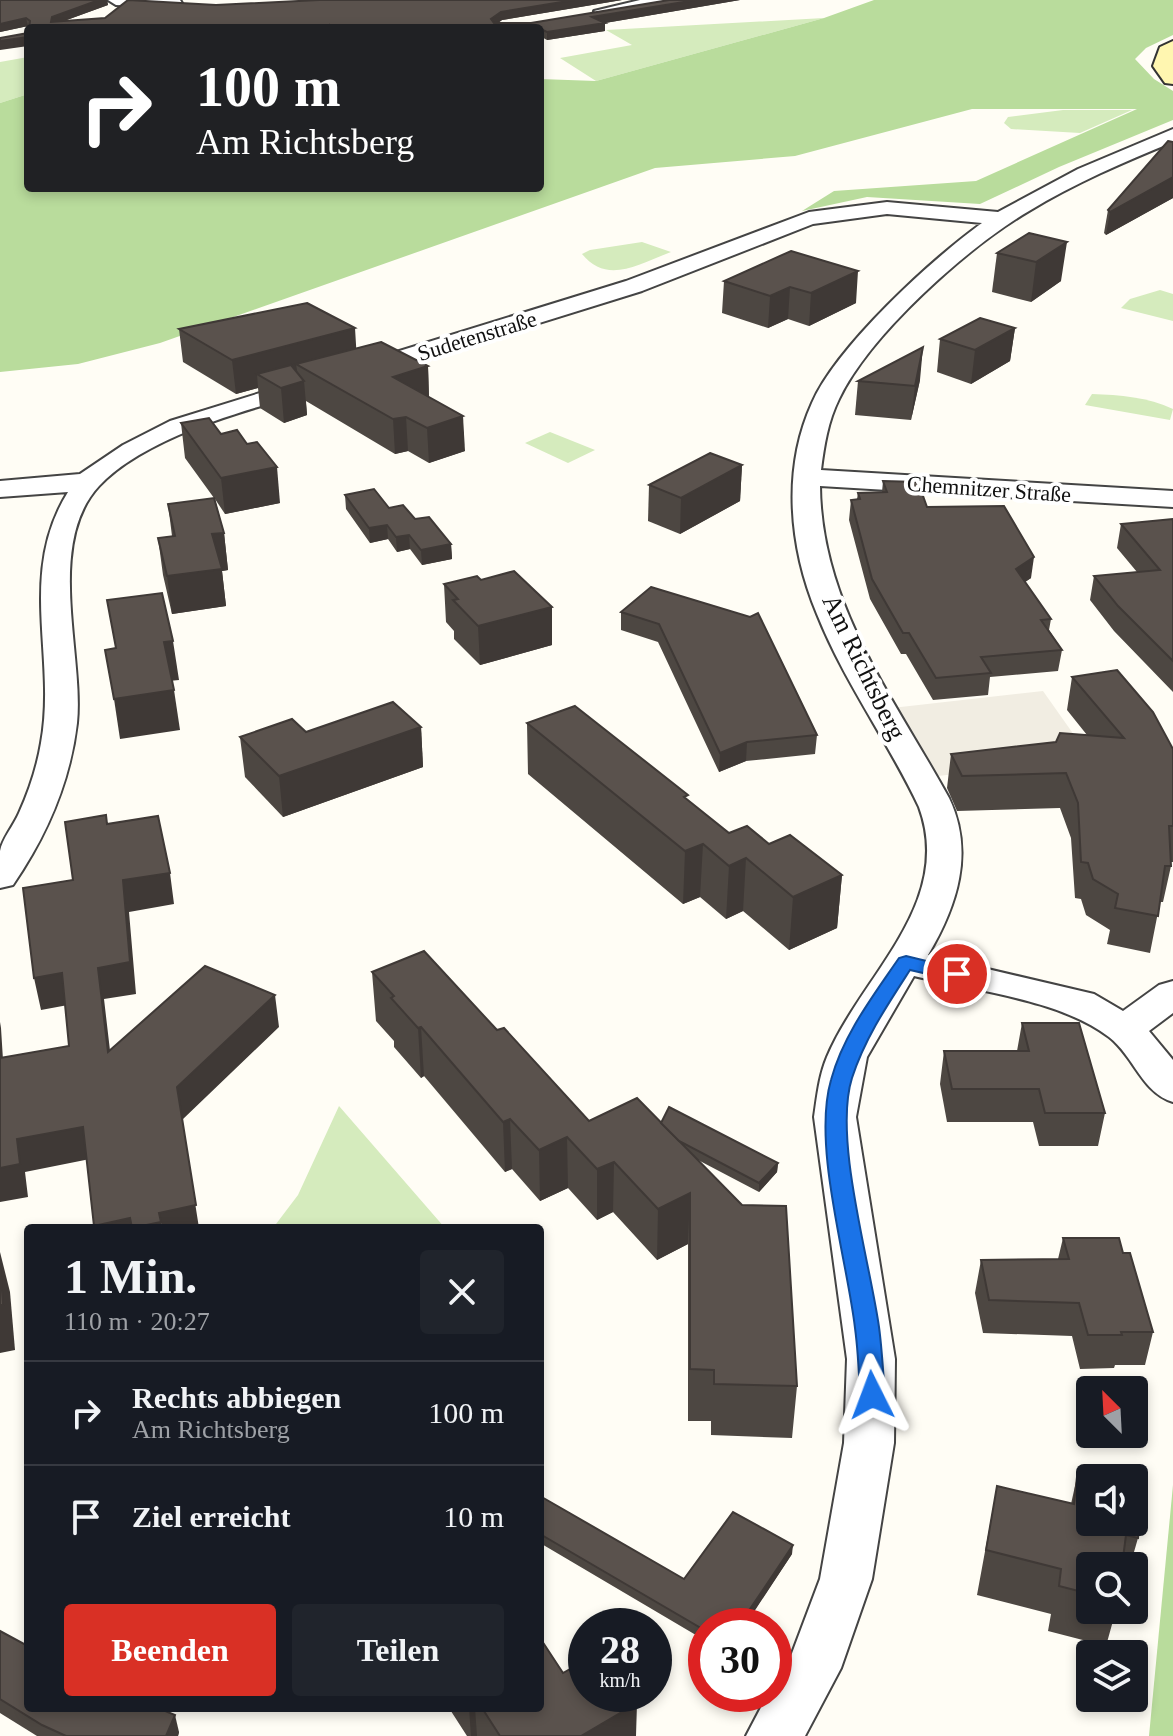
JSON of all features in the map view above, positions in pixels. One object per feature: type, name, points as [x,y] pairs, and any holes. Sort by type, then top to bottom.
[{"type":"main road","points":[[1173,47],[1167,51],[1164,66],[1173,78]]},
{"type":"street","points":[[590,14],[668,0]]},
{"type":"street","points":[[106,17],[120,7],[117,1],[189,4]]},
{"type":"street","name":"Am Richtsberg","points":[[906,962],[927,927],[941,885],[945,839],[935,804],[830,610],[814,547],[805,477],[824,402],[836,382],[891,314],[1002,219],[1085,175],[1173,135]]},
{"type":"street","name":"Sudetenstraße","points":[[0,877],[34,814],[54,762],[62,693],[55,629],[55,560],[69,517],[87,482],[132,450],[223,408],[623,289],[809,218],[887,208],[1002,219]]},
{"type":"street","name":"Chemnitzer Straße","points":[[805,477],[1173,499]]},
{"type":"street","points":[[0,489],[87,482]]},
{"type":"street","points":[[774,1736],[814,1668],[831,1627],[846,1579],[860,1505],[872,1395],[871,1359],[835,1117],[847,1057],[864,1024],[906,962],[1080,1003],[1125,1029],[1173,1088]]},
{"type":"street","points":[[1125,1029],[1173,994]]},
{"type":"green space","points":[[874,0],[1173,0],[1173,35],[1146,48],[1135,59],[1154,79],[1173,91],[1173,120],[980,204],[867,197],[802,211],[834,191],[976,181],[1137,109],[972,109],[795,156],[655,168],[160,343],[78,364],[0,372],[0,103],[24,95],[24,192],[544,192],[544,79],[596,81],[824,18]]},
{"type":"green space","points":[[824,18],[596,81],[560,58],[632,45],[606,30]]},
{"type":"green space","points":[[24,58],[24,95],[0,103],[0,62]]},
{"type":"green space","points":[[1063,110],[1132,110],[1080,133],[1011,129],[1004,123],[1008,117]]},
{"type":"green space","points":[[642,242],[671,252],[635,266],[613,270],[592,263],[582,254],[590,250]]},
{"type":"green space","points":[[1160,290],[1173,294],[1173,321],[1121,308],[1130,299]]},
{"type":"green space","points":[[1092,394],[1144,399],[1173,409],[1170,420],[1085,405]]},
{"type":"green space","points":[[550,432],[595,450],[568,463],[525,443]]},
{"type":"green space","points":[[339,1106],[442,1224],[276,1224],[298,1195]]},
{"type":"green space","points":[[1173,1485],[1173,1736],[1149,1736]]},
{"type":"shaded area","points":[[1043,691],[1091,759],[920,778],[883,709]]},
{"type":"building","points":[[0,0],[99,0],[52,17],[51,22],[105,18],[128,0],[216,5],[319,0],[574,0],[501,12],[491,19],[494,23],[531,23],[669,0],[696,0],[592,17],[605,23],[547,32],[544,24],[30,24],[26,18],[0,24]]},
{"type":"building","points":[[24,34],[24,38],[0,41],[0,38]]},
{"type":"building","points":[[1168,141],[1173,142],[1173,177],[1110,212],[1108,210]]},
{"type":"building","points":[[1029,233],[1067,242],[1036,262],[997,253]]},
{"type":"building","points":[[791,251],[858,271],[811,293],[790,287],[770,296],[724,281]]},
{"type":"building","points":[[307,303],[355,328],[232,360],[179,329]]},
{"type":"building","points":[[980,318],[1015,328],[975,350],[940,339]]},
{"type":"building","points":[[381,342],[428,366],[393,377],[463,416],[427,428],[406,417],[393,419],[296,364]]},
{"type":"building","points":[[923,347],[915,386],[858,381]]},
{"type":"building","points":[[291,365],[304,381],[281,388],[257,374]]},
{"type":"building","points":[[209,418],[221,434],[237,430],[247,444],[257,442],[277,467],[221,478],[181,423]]},
{"type":"building","points":[[710,453],[742,465],[681,498],[649,485]]},
{"type":"building","points":[[883,481],[918,482],[927,507],[1004,506],[1034,557],[1016,569],[1051,619],[1041,620],[1062,650],[981,657],[991,673],[936,678],[909,633],[903,633],[872,579],[851,500],[860,499],[858,493],[887,492]]},
{"type":"building","points":[[374,489],[389,508],[403,505],[415,519],[429,517],[451,544],[421,550],[409,535],[396,537],[387,525],[369,528],[345,495]]},
{"type":"building","points":[[214,498],[224,533],[212,534],[222,569],[167,576],[158,538],[175,536],[168,504]]},
{"type":"building","points":[[1173,519],[1173,661],[1118,606],[1094,576],[1160,570],[1121,524]]},
{"type":"building","points":[[514,571],[552,607],[478,626],[453,600],[458,599],[444,584],[477,576],[481,580]]},
{"type":"building","points":[[651,587],[750,617],[758,613],[817,735],[747,742],[720,753],[659,624],[621,612]]},
{"type":"building","points":[[162,593],[173,641],[164,642],[174,690],[114,699],[105,650],[116,648],[107,600]]},
{"type":"building","points":[[1117,670],[1153,712],[1173,749],[1173,826],[1169,826],[1171,866],[1165,866],[1158,916],[1115,908],[1118,894],[1093,879],[1088,863],[1081,862],[1078,803],[1066,773],[962,776],[951,754],[1056,742],[1060,733],[1124,738],[1072,677]]},
{"type":"building","points":[[393,702],[421,727],[279,776],[240,737],[292,719],[306,732]]},
{"type":"building","points":[[575,706],[688,795],[684,797],[729,833],[747,826],[769,844],[790,835],[842,875],[793,897],[746,858],[729,866],[703,844],[685,851],[527,723]]},
{"type":"building","points":[[106,815],[107,824],[158,816],[170,873],[123,880],[130,962],[98,968],[108,1052],[205,966],[275,995],[177,1087],[196,1205],[159,1213],[161,1222],[131,1224],[130,1218],[94,1224],[83,1127],[17,1139],[20,1164],[0,1168],[0,1058],[69,1046],[62,973],[34,978],[23,888],[73,880],[65,822]]},
{"type":"building","points":[[424,951],[497,1030],[504,1028],[589,1121],[637,1098],[742,1205],[786,1206],[797,1386],[714,1384],[714,1370],[690,1369],[690,1193],[658,1209],[614,1162],[597,1169],[567,1137],[539,1150],[510,1119],[503,1122],[421,1027],[418,1028],[391,998],[394,996],[372,972]]},
{"type":"building","points":[[1022,1023],[1079,1023],[1105,1113],[1045,1113],[1039,1089],[952,1089],[944,1051],[1029,1051]]},
{"type":"building","points":[[669,1107],[778,1163],[759,1183],[679,1141],[661,1123]]},
{"type":"building","points":[[1063,1238],[1119,1238],[1123,1253],[1130,1253],[1153,1332],[1088,1335],[1079,1303],[989,1300],[981,1260],[1069,1259]]},
{"type":"building","points":[[0,1262],[3,1305],[0,1305]]},
{"type":"building","points":[[997,1486],[1074,1504],[1076,1486],[1076,1536],[1126,1536],[1124,1552],[1076,1552],[1076,1590],[1059,1586],[1061,1569],[986,1550]]},
{"type":"building","points":[[544,1498],[684,1579],[733,1512],[793,1545],[751,1608],[688,1608],[688,1620],[672,1611],[672,1608],[667,1608],[544,1536]]},
{"type":"building","points":[[0,1631],[24,1644],[24,1712],[168,1712],[175,1715],[166,1736],[66,1736],[0,1699]]},
{"type":"building","points":[[544,1644],[563,1673],[568,1670],[568,1712],[622,1712],[581,1736],[500,1736],[485,1712],[544,1712]]},
{"type":"route","points":[[872,1395],[867,1327],[848,1219],[835,1117],[841,1079],[847,1057],[864,1024],[906,962],[957,974]]}]
